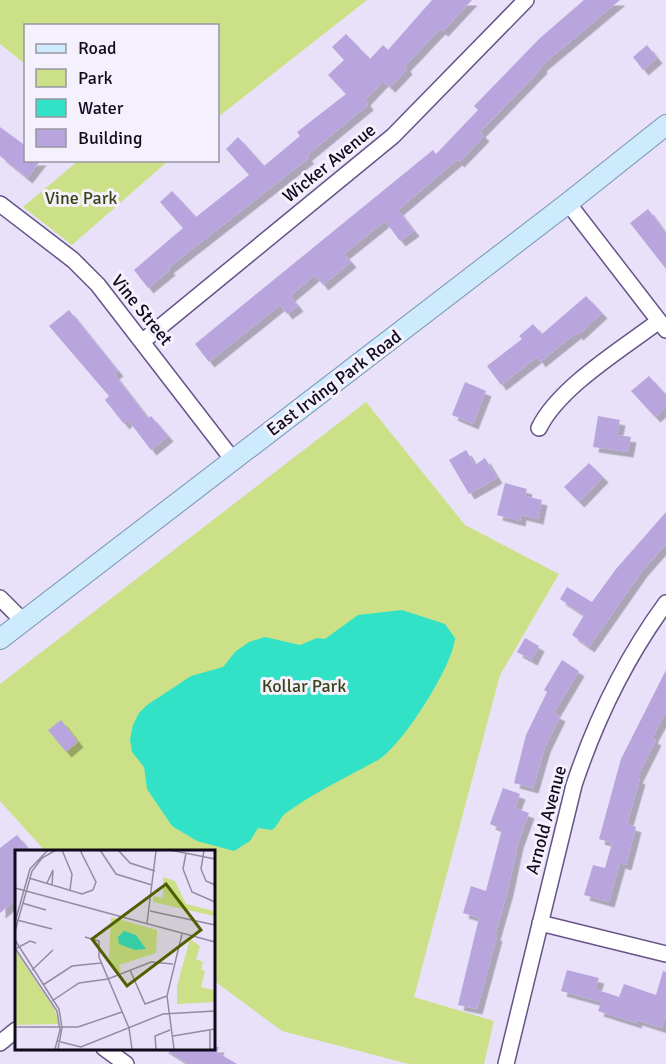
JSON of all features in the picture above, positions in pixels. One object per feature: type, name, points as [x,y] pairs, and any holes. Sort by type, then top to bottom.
[{"type":"main road","name":"East Irving Park Road","points":[[0,639],[568,203],[666,125]]},
{"type":"street","name":"Wicker Avenue","points":[[142,341],[393,136],[526,0]]},
{"type":"street","points":[[539,428],[545,415],[562,395],[663,325],[568,203]]},
{"type":"street","name":"Vine Street","points":[[0,204],[84,270],[142,341],[233,460]]},
{"type":"street","points":[[0,598],[23,621]]},
{"type":"street","name":"Arnold Avenue","points":[[506,1064],[574,785],[598,717],[639,641],[666,603]]},
{"type":"street","points":[[540,922],[666,954]]},
{"type":"street","points":[[0,1043],[15,1031]]},
{"type":"street","points":[[107,1049],[126,1064]]},
{"type":"green space","points":[[0,0],[367,0],[219,116],[219,24],[24,24],[24,63],[0,44]]},
{"type":"green space","name":"Vine Park","points":[[77,162],[167,162],[72,245],[23,207]]},
{"type":"green space","name":"Kollar Park","points":[[366,402],[465,525],[559,574],[500,675],[414,997],[494,1021],[484,1064],[409,1064],[282,1031],[214,981],[214,850],[44,850],[0,801],[0,684]]},
{"type":"water","points":[[402,610],[445,624],[455,638],[446,667],[425,704],[388,752],[378,760],[297,805],[284,815],[272,830],[258,828],[250,841],[234,851],[197,841],[172,826],[147,789],[144,767],[132,752],[130,739],[133,725],[139,713],[147,705],[191,676],[223,667],[236,651],[249,642],[265,637],[300,645],[317,638],[325,639],[358,615]]},
{"type":"building","points":[[432,0],[472,0],[405,66],[407,69],[390,87],[383,81],[365,100],[368,105],[306,156],[309,158],[168,268],[170,270],[148,288],[134,270],[183,228],[160,202],[172,191],[196,217],[249,175],[226,149],[238,137],[264,166],[300,136],[297,132],[346,94],[328,75],[344,60],[332,47],[346,34],[370,59],[383,45],[388,50]]},
{"type":"building","points":[[584,0],[620,0],[541,66],[542,68],[480,132],[484,136],[459,162],[457,160],[398,210],[414,231],[400,241],[385,221],[344,254],[351,262],[323,285],[315,275],[290,296],[298,306],[287,314],[280,305],[209,362],[195,344],[433,150],[436,154],[478,110],[474,106],[540,38]]},
{"type":"building","points":[[647,45],[657,58],[643,70],[633,57]]},
{"type":"building","points":[[0,127],[24,145],[24,162],[39,162],[27,178],[0,156]]},
{"type":"building","points":[[648,209],[666,234],[666,269],[630,223]]},
{"type":"building","points":[[586,296],[602,313],[578,335],[576,333],[540,362],[537,357],[501,385],[487,366],[522,339],[519,336],[533,324],[542,334]]},
{"type":"building","points":[[69,310],[118,371],[114,374],[148,418],[151,416],[168,436],[151,450],[128,420],[124,424],[105,400],[109,396],[49,326]]},
{"type":"building","points":[[649,376],[666,395],[666,407],[655,417],[631,391]]},
{"type":"building","points":[[465,382],[486,391],[473,424],[452,415]]},
{"type":"building","points":[[598,416],[620,420],[617,435],[631,437],[628,452],[593,447]]},
{"type":"building","points":[[466,450],[475,465],[485,458],[497,478],[469,494],[449,460]]},
{"type":"building","points":[[589,463],[603,477],[579,502],[564,487]]},
{"type":"building","points":[[505,483],[527,489],[525,496],[542,500],[538,519],[521,515],[520,521],[497,515]]},
{"type":"building","points":[[666,512],[666,544],[642,571],[589,647],[572,635],[584,615],[560,599],[567,587],[592,602],[616,569]]},
{"type":"building","points":[[525,638],[539,646],[532,660],[517,652]]},
{"type":"building","points":[[562,660],[579,671],[554,713],[560,716],[545,747],[533,788],[514,783],[526,735],[547,692],[544,690]]},
{"type":"building","points":[[666,670],[666,712],[652,738],[656,740],[637,778],[640,779],[627,824],[636,827],[626,865],[620,863],[609,902],[584,895],[593,865],[605,868],[612,843],[599,839],[621,759]]},
{"type":"building","points":[[61,720],[78,742],[66,752],[48,730]]},
{"type":"building","points":[[503,788],[520,794],[515,808],[529,813],[518,843],[495,935],[497,936],[477,1009],[458,1005],[479,918],[463,913],[471,886],[486,891],[502,829],[490,824]]},
{"type":"building","points":[[17,835],[29,850],[15,850],[15,901],[0,913],[0,848]]},
{"type":"building","points":[[567,970],[599,978],[595,989],[619,997],[624,984],[656,995],[663,971],[666,972],[666,1014],[662,1028],[637,1020],[636,1023],[598,1011],[601,1002],[561,991]]},
{"type":"building","points":[[214,1047],[219,1047],[217,1052],[237,1064],[189,1064],[165,1049],[214,1049]]}]
